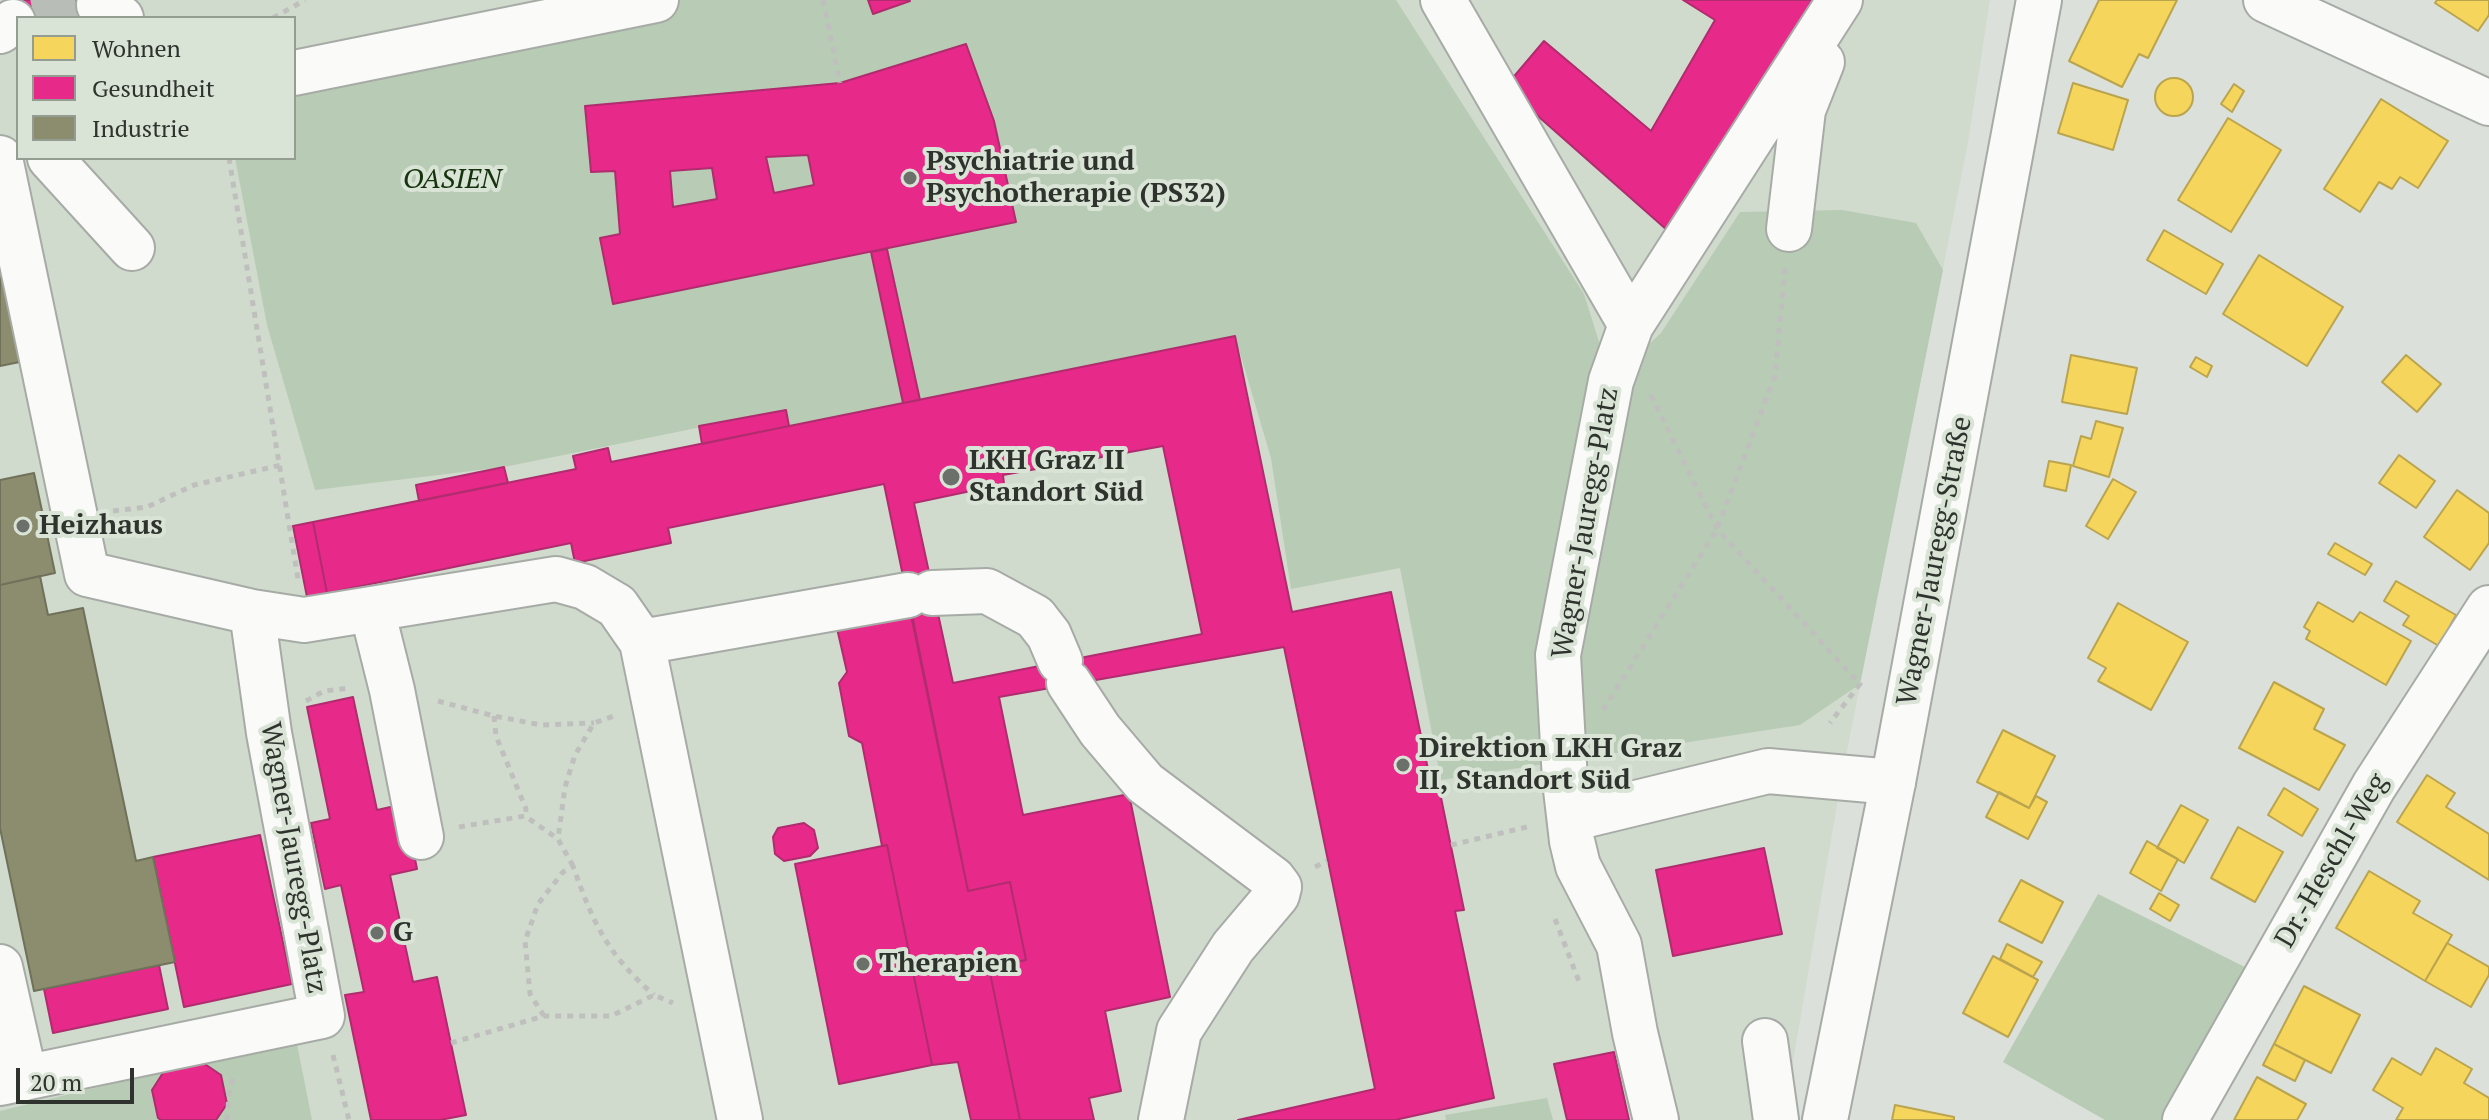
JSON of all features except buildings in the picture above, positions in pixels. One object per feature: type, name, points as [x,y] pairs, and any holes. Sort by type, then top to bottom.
[{"type":"main road","points":[[296,73],[656,0]]},
{"type":"main road","points":[[1443,0],[1631,325]]},
{"type":"main road","points":[[1789,229],[1803,110],[1843,0]]},
{"type":"main road","name":"Wagner-Jauregg-Platz","points":[[1656,1120],[1635,1033],[1619,945],[1578,866],[1565,781],[1558,655],[1611,381],[1631,325],[1843,0]]},
{"type":"main road","name":"Wagner-Jauregg-Straße","points":[[1825,1120],[1893,782],[2039,0]]},
{"type":"main road","points":[[2266,0],[2489,103]]},
{"type":"main road","points":[[0,158],[87,574],[252,612],[304,620],[556,579],[585,587],[617,606],[642,642],[740,1120]]},
{"type":"main road","points":[[52,160],[132,248]]},
{"type":"main road","points":[[642,642],[920,594],[987,591],[1035,617],[1049,635],[1064,672],[1100,730],[1145,783],[1273,879],[1279,887],[1277,895],[1233,947],[1179,1031],[1161,1120]]},
{"type":"main road","name":"Dr.-Heschl-Weg","points":[[2185,1120],[2374,786],[2489,608]]},
{"type":"main road","points":[[372,610],[392,690],[421,837]]},
{"type":"main road","name":"Wagner-Jauregg-Platz","points":[[13,1081],[322,1016],[269,733],[252,612]]},
{"type":"main road","points":[[1570,819],[1768,771],[1893,782]]},
{"type":"main road","points":[[0,967],[13,1081]]},
{"type":"main road","points":[[1765,1041],[1776,1120]]},
{"type":"path","points":[[277,16],[305,0]]},
{"type":"path","points":[[823,0],[840,83]]},
{"type":"path","points":[[229,160],[304,620]]},
{"type":"path","points":[[1600,714],[1717,529],[1775,376],[1789,229]]},
{"type":"path","points":[[1631,325],[1645,383],[1717,529],[1860,684],[1830,723]]},
{"type":"path","points":[[75,516],[147,507],[194,485],[281,465]]},
{"type":"path","points":[[558,839],[569,771],[594,723],[654,702]]},
{"type":"path","points":[[494,716],[496,736],[526,809],[525,816]]},
{"type":"path","points":[[421,837],[525,816],[558,839],[573,866],[591,916],[614,956],[654,995],[701,1010],[717,1009]]},
{"type":"path","points":[[1451,845],[1570,819]]},
{"type":"path","points":[[544,1016],[530,994],[525,941],[538,904],[563,872],[573,866]]},
{"type":"path","points":[[451,1043],[544,1016],[611,1016],[654,995]]},
{"type":"path","points":[[322,1016],[349,1120]]},
{"type":"shaded area","name":"LKH Graz II Standort Süd","points":[[0,0],[1990,0],[1968,143],[1842,776],[1783,1120],[0,1120]]},
{"type":"green space","name":"OASIEN","points":[[550,0],[1396,0],[1584,294],[1611,380],[1661,333],[1740,212],[1842,210],[1916,223],[1943,270],[1860,684],[1800,725],[1441,780],[1400,568],[1291,589],[1271,458],[1235,336],[789,426],[786,410],[504,467],[315,490],[267,325],[235,160],[296,160],[296,93]]},
{"type":"green space","points":[[2098,894],[2245,967],[2162,1120],[2105,1120],[2003,1062]]},
{"type":"green space","points":[[296,1039],[312,1120],[0,1120],[0,1111]]},
{"type":"green space","points":[[1547,1098],[1553,1120],[1446,1120],[1445,1115]]},
{"type":"tunnel","points":[[44,16],[99,5]]},
{"type":"place","name":"Psychiatrie und Psychotherapie (PS32)","points":[[910,178]]},
{"type":"place","name":"LKH Graz II Standort Süd","points":[[951,477]]},
{"type":"place","name":"Heizhaus","points":[[23,526]]},
{"type":"place","name":"Direktion LKH Graz II, Standort Süd","points":[[1403,765]]},
{"type":"place","name":"G","points":[[377,933]]},
{"type":"place","name":"Therapien","points":[[863,964]]}]
